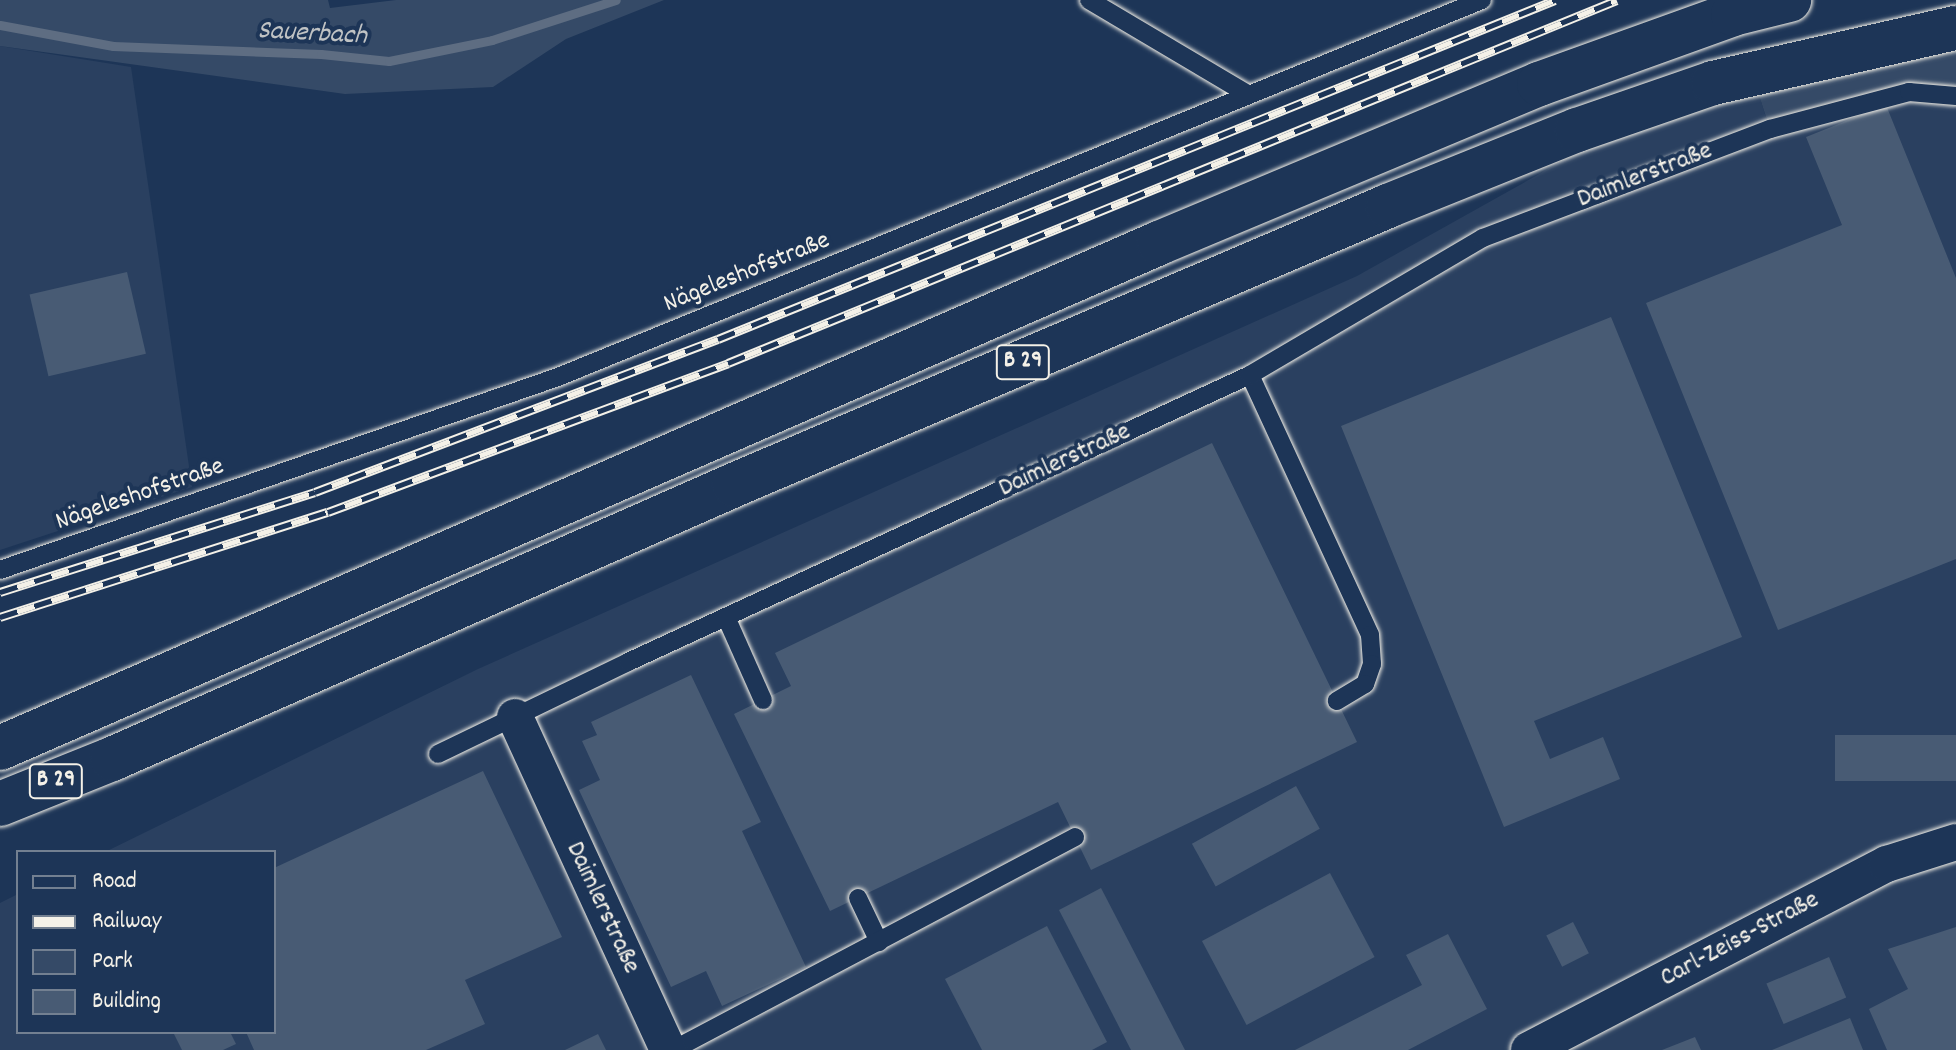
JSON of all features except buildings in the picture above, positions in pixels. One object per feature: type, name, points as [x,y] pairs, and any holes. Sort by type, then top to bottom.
[{"type":"highway","name":"B 29","points":[[0,748],[489,532],[1539,84],[1733,14],[1789,0]]},
{"type":"highway","name":"B 29","points":[[0,804],[112,759],[1053,349],[1388,206],[1577,130],[1713,83],[1956,28]]},
{"type":"street","name":"Daimlerstraße","points":[[515,717],[670,1050]]},
{"type":"street","name":"Carl-Zeiss-Straße","points":[[1529,1050],[1887,864],[1956,842]]},
{"type":"lane","points":[[1089,0],[1247,94]]},
{"type":"lane","name":"Nägeleshofstraße","points":[[0,570],[558,377],[1205,116],[1247,94],[1482,0]]},
{"type":"lane","name":"Daimlerstraße","points":[[515,717],[1250,375],[1483,238],[1770,129],[1909,92],[1956,96]]},
{"type":"lane","points":[[1250,375],[1370,635],[1372,664],[1365,684],[1337,701]]},
{"type":"lane","points":[[726,617],[763,700]]},
{"type":"lane","points":[[438,754],[515,717]]},
{"type":"lane","points":[[670,1050],[1075,837]]},
{"type":"lane","points":[[858,898],[879,942]]},
{"type":"shaded area","points":[[0,46],[131,67],[192,487],[0,550]]},
{"type":"shaded area","points":[[1755,83],[1770,129],[1909,92],[1956,96],[1956,1050],[0,1050],[0,903],[16,895],[16,1034],[276,1034],[276,850],[109,850],[478,669],[1357,276],[1568,158]]},
{"type":"green space","points":[[0,0],[328,0],[330,8],[396,0],[664,0],[566,39],[493,87],[345,94],[0,46]]},
{"type":"green space","points":[[1956,40],[1956,96],[1931,92],[1770,129],[1755,83]]},
{"type":"waterway","name":"Sauerbach","points":[[0,25],[113,46],[321,54],[389,61],[492,40],[616,0]]},
{"type":"railway","points":[[0,592],[315,492],[718,339],[1555,0]]},
{"type":"railway","points":[[0,617],[328,512],[728,363],[1617,0]]}]
